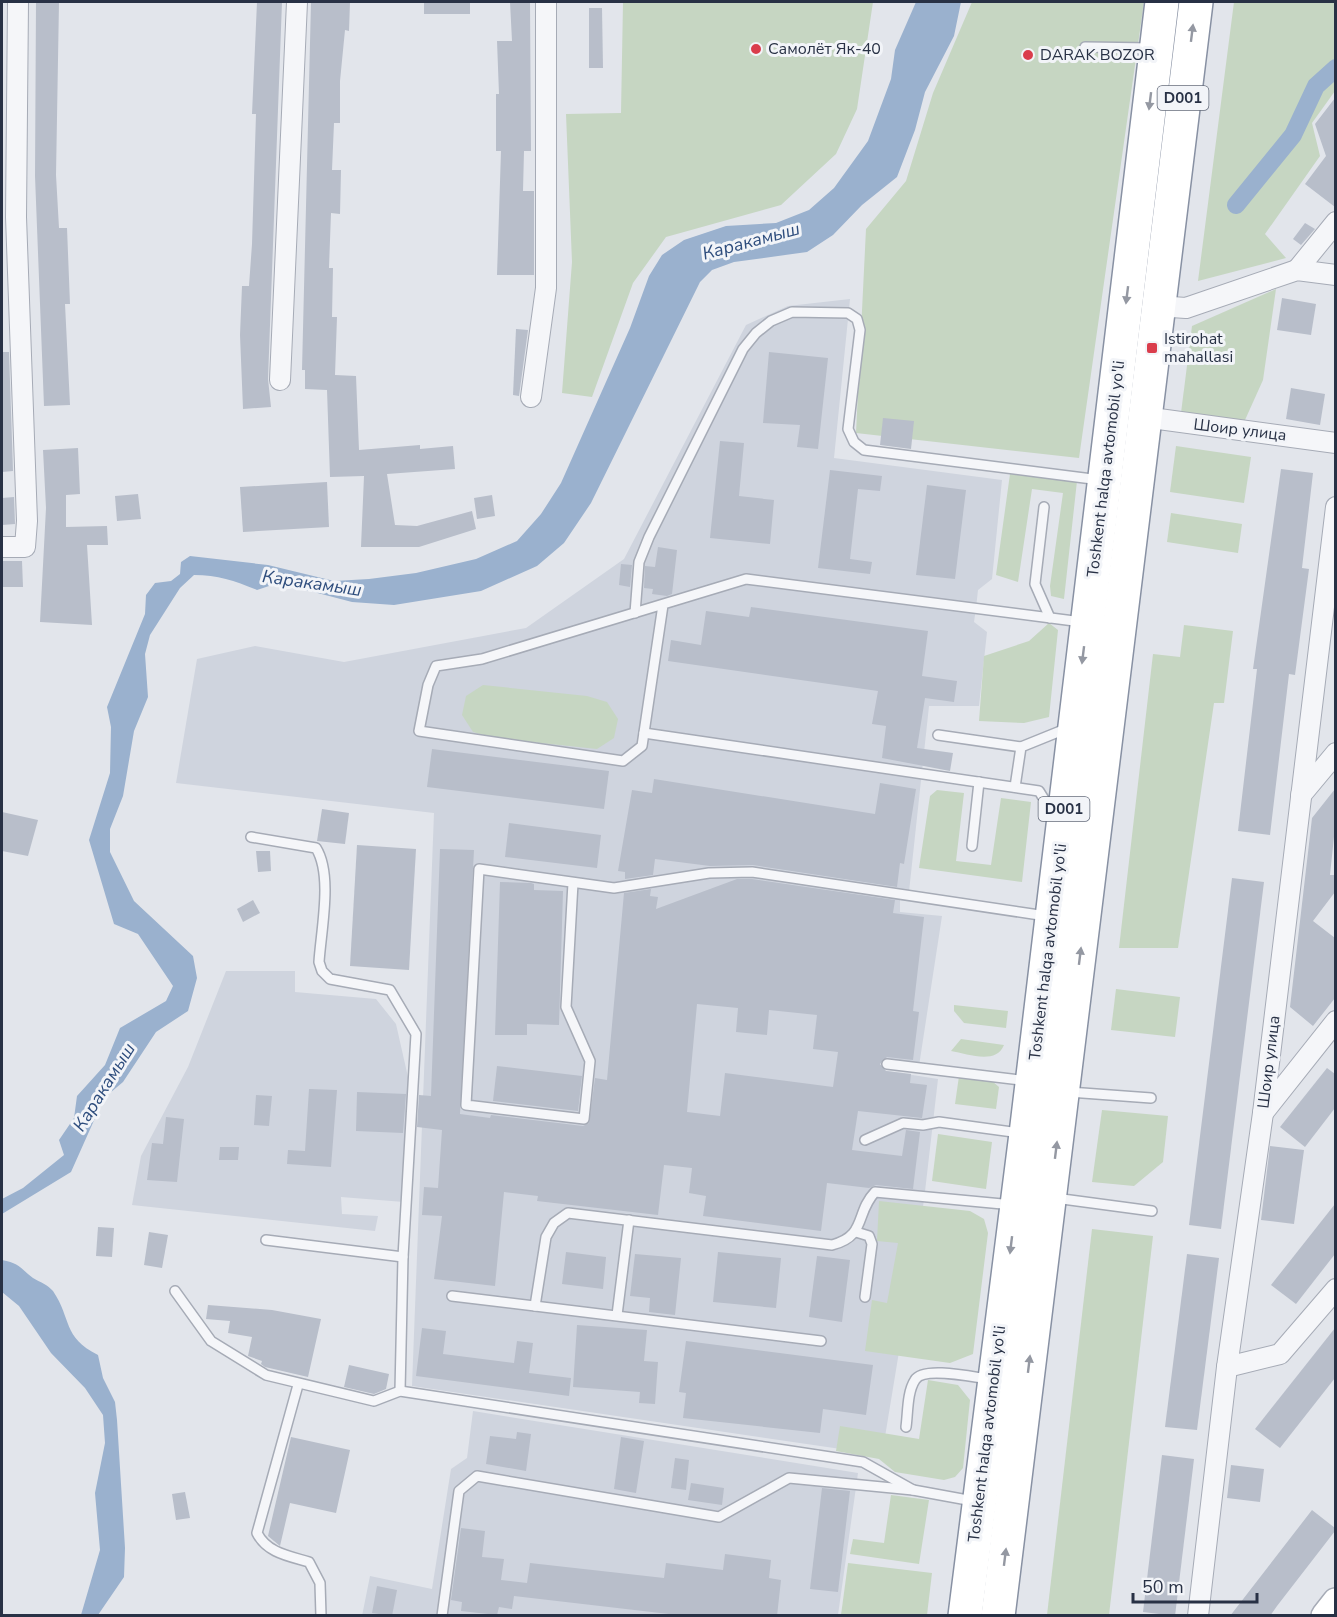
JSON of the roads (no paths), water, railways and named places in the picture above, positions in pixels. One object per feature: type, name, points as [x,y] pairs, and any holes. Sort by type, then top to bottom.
[{"type":"highway","name":"Toshkent halqa avtomobil yo'li","points":[[964,1616],[1026,1134],[1162,2]]},
{"type":"highway","name":"Toshkent halqa avtomobil yo'li","points":[[998,1616],[1104,770],[1157,306],[1196,2]]},
{"type":"highway","points":[[1069,766],[1104,770]]},
{"type":"main road","points":[[1325,1616],[1335,1602]]},
{"type":"street","points":[[2,547],[26,547],[27,521],[9,218],[18,2]]},
{"type":"street","points":[[280,380],[297,2]]},
{"type":"street","points":[[531,397],[546,288],[546,2]]},
{"type":"street","points":[[1297,270],[1335,222]]},
{"type":"street","points":[[1157,306],[1186,308],[1297,270],[1335,275]]},
{"type":"street","name":"Шоир улица","points":[[1144,417],[1335,443]]},
{"type":"street","name":"Шоир улица","points":[[1198,1616],[1227,1367],[1263,1113],[1335,507]]},
{"type":"street","points":[[1301,795],[1335,753]]},
{"type":"street","points":[[1263,1113],[1335,1021]]},
{"type":"street","points":[[1227,1367],[1280,1354],[1335,1289]]},
{"type":"lane","points":[[1085,47],[1157,48]]},
{"type":"lane","points":[[635,613],[639,562],[649,537],[743,349],[771,321],[792,312],[848,313],[857,319],[860,330],[848,429],[854,442],[864,450],[1105,480]]},
{"type":"lane","points":[[1044,507],[1035,584],[1050,618]]},
{"type":"lane","points":[[663,605],[642,746],[623,761],[419,731],[428,685],[436,666],[482,659],[746,579],[1087,622]]},
{"type":"lane","points":[[938,735],[1021,747],[1074,725]]},
{"type":"lane","points":[[644,733],[1039,791],[1062,829]]},
{"type":"lane","points":[[1015,787],[1021,747]]},
{"type":"lane","points":[[972,846],[979,782]]},
{"type":"lane","points":[[251,837],[316,848],[322,858],[325,873],[319,962],[322,971],[330,979],[390,990],[416,1034],[403,1257],[400,1391]]},
{"type":"lane","points":[[573,882],[566,1007],[590,1061],[584,1119],[465,1105],[479,869],[573,882],[614,888],[709,873],[752,872],[1052,916]]},
{"type":"lane","points":[[887,1064],[1032,1082]]},
{"type":"lane","points":[[1063,1092],[1151,1098]]},
{"type":"lane","points":[[865,1140],[903,1123],[923,1125],[939,1122],[1026,1134]]},
{"type":"lane","points":[[535,1306],[546,1237],[554,1223],[568,1213],[832,1245],[846,1241],[856,1232],[870,1197],[875,1192],[1016,1205]]},
{"type":"lane","points":[[1050,1197],[1152,1211]]},
{"type":"lane","points":[[617,1315],[629,1220]]},
{"type":"lane","points":[[856,1232],[869,1236],[872,1244],[866,1297]]},
{"type":"lane","points":[[266,1240],[403,1257]]},
{"type":"lane","points":[[175,1291],[212,1341],[266,1376],[298,1385],[374,1401],[400,1391],[863,1462],[913,1490]]},
{"type":"lane","points":[[452,1296],[821,1341]]},
{"type":"lane","points":[[906,1427],[912,1385],[916,1377],[926,1372],[994,1379]]},
{"type":"lane","points":[[298,1385],[257,1533],[262,1543],[270,1550],[309,1562],[320,1583],[321,1616]]},
{"type":"lane","points":[[442,1616],[459,1491],[477,1476],[719,1517],[789,1478],[913,1490],[978,1502]]},
{"type":"water","name":"Каракамыш","points":[[916,2],[961,2],[954,36],[925,92],[915,130],[897,177],[862,205],[833,235],[807,252],[734,262],[712,270],[700,282],[591,503],[564,543],[537,566],[481,591],[394,605],[352,602],[287,585],[272,585],[257,590],[226,579],[203,575],[194,575],[180,588],[150,635],[145,654],[148,697],[134,731],[123,796],[110,829],[110,852],[134,901],[193,956],[197,978],[188,1011],[156,1032],[123,1082],[104,1098],[71,1172],[2,1214],[2,1199],[23,1188],[64,1155],[59,1140],[74,1118],[77,1096],[105,1065],[120,1028],[166,1001],[173,986],[138,934],[114,924],[89,840],[110,773],[111,727],[107,707],[145,614],[146,595],[155,583],[171,581],[180,574],[181,562],[190,556],[268,565],[334,581],[416,573],[476,559],[517,541],[541,514],[561,483],[630,328],[649,276],[662,255],[684,240],[726,226],[776,223],[809,210],[834,188],[868,141],[891,79],[895,50]]},
{"type":"water","points":[[2,1260],[16,1264],[53,1291],[73,1334],[78,1341],[98,1355],[103,1378],[115,1402],[125,1548],[124,1577],[98,1615],[81,1615],[100,1550],[95,1493],[105,1443],[103,1415],[85,1388],[51,1353],[19,1306],[2,1292]]},
{"type":"waterway","points":[[1236,205],[1293,135],[1316,86],[1336,68]]},
{"type":"place","name":"Самолёт Як-40","points":[[756,49]]},
{"type":"place","name":"DARAK BOZOR","points":[[1028,55]]},
{"type":"place","name":"Istirohat mahallasi","points":[[1152,348]]}]
